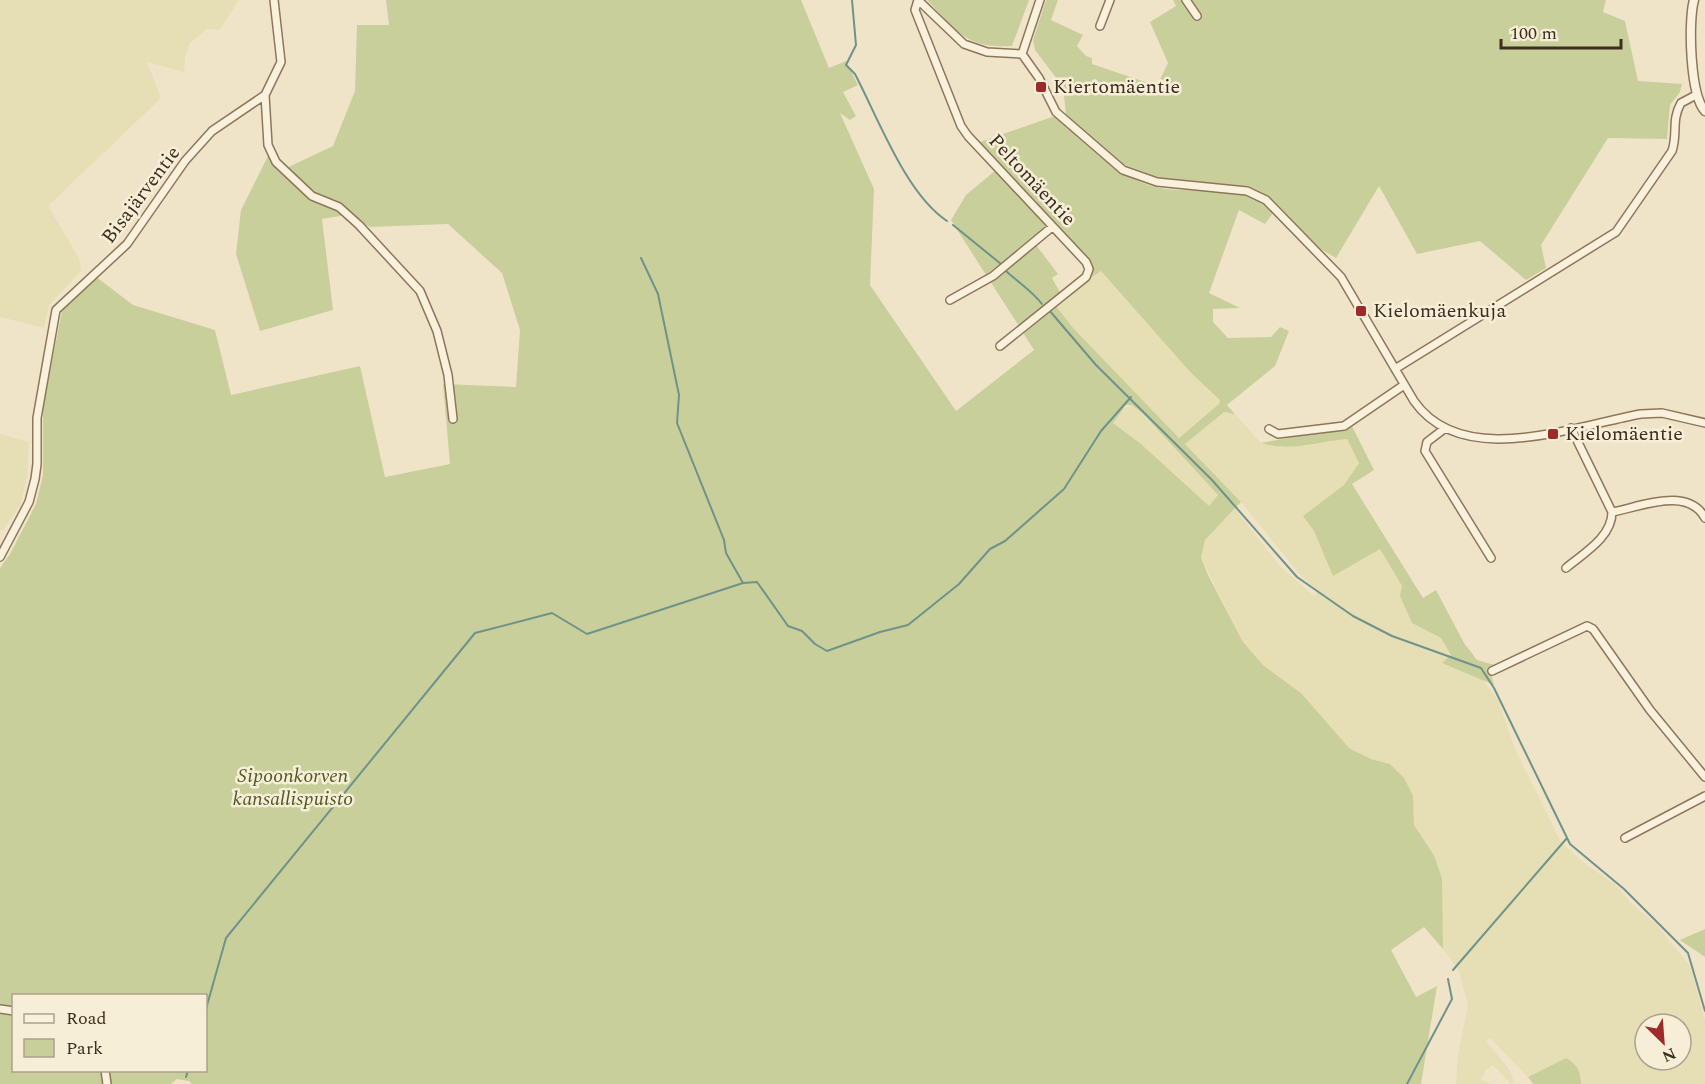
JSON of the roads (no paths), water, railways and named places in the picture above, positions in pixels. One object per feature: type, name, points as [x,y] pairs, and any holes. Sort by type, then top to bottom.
[{"type":"street","name":"Bisajärventie","points":[[0,557],[29,502],[37,464],[37,418],[56,310],[127,244],[185,161],[212,131],[265,95],[281,62],[274,0]]},
{"type":"street","points":[[918,0],[964,44],[987,52],[1022,54]]},
{"type":"street","name":"Peltomäentie","points":[[918,0],[915,10],[961,126],[1086,262],[1089,269],[1086,277],[1000,346]]},
{"type":"street","points":[[1022,54],[1040,0]]},
{"type":"street","points":[[1100,26],[1110,0]]},
{"type":"street","points":[[1186,0],[1197,16]]},
{"type":"street","points":[[1694,0],[1691,18],[1696,95],[1705,111]]},
{"type":"street","points":[[1022,54],[1039,78],[1056,112],[1124,170],[1157,182],[1247,191],[1266,200],[1341,277],[1422,412],[1444,429],[1504,440],[1632,415],[1662,413],[1705,423]]},
{"type":"street","points":[[265,95],[268,145],[276,162],[312,196],[339,207],[359,225],[420,291],[437,331],[448,375],[453,419]]},
{"type":"street","points":[[1395,369],[1616,232],[1672,152],[1675,141],[1673,120],[1681,103],[1696,95]]},
{"type":"street","points":[[950,300],[993,276],[1053,227]]},
{"type":"street","points":[[1269,429],[1278,434],[1344,426],[1404,385]]},
{"type":"street","points":[[1566,568],[1607,532],[1612,523],[1612,512],[1571,428]]},
{"type":"street","points":[[1444,429],[1427,442],[1425,451],[1491,558]]},
{"type":"street","points":[[1612,512],[1678,500],[1693,503],[1705,518]]},
{"type":"street","points":[[1492,671],[1587,626],[1593,629],[1650,710],[1705,777]]},
{"type":"street","points":[[1625,838],[1705,796]]},
{"type":"waterway","points":[[852,0],[856,45],[846,65],[855,74],[883,133],[906,174],[932,209],[947,221]]},
{"type":"waterway","points":[[953,225],[1001,264]]},
{"type":"waterway","points":[[641,258],[658,294],[679,395],[677,423],[724,540],[726,553],[743,583]]},
{"type":"waterway","points":[[1006,271],[1042,304]]},
{"type":"waterway","points":[[1049,310],[1096,365],[1212,480],[1297,577],[1353,616],[1392,636],[1481,668],[1494,688],[1570,844],[1624,889],[1688,953],[1705,1011]]},
{"type":"waterway","points":[[207,1005],[226,938],[475,633],[552,613],[587,634],[743,583],[757,582],[788,626],[802,631],[815,644],[827,651],[880,632],[908,625],[959,584],[990,549],[1005,541],[1064,489],[1101,431],[1131,397]]},
{"type":"waterway","points":[[1453,970],[1567,838]]},
{"type":"waterway","points":[[1407,1084],[1452,999],[1448,979]]},
{"type":"waterway","points":[[186,1077],[187,1072]]},
{"type":"place","name":"Kiertomäentie","points":[[1041,87]]},
{"type":"place","name":"Kielomäenkuja","points":[[1361,311]]},
{"type":"place","name":"Kielomäentie","points":[[1553,434]]},
{"type":"park label","name":"Sipoonkorven kansallispuisto","points":[[293,788]]}]
